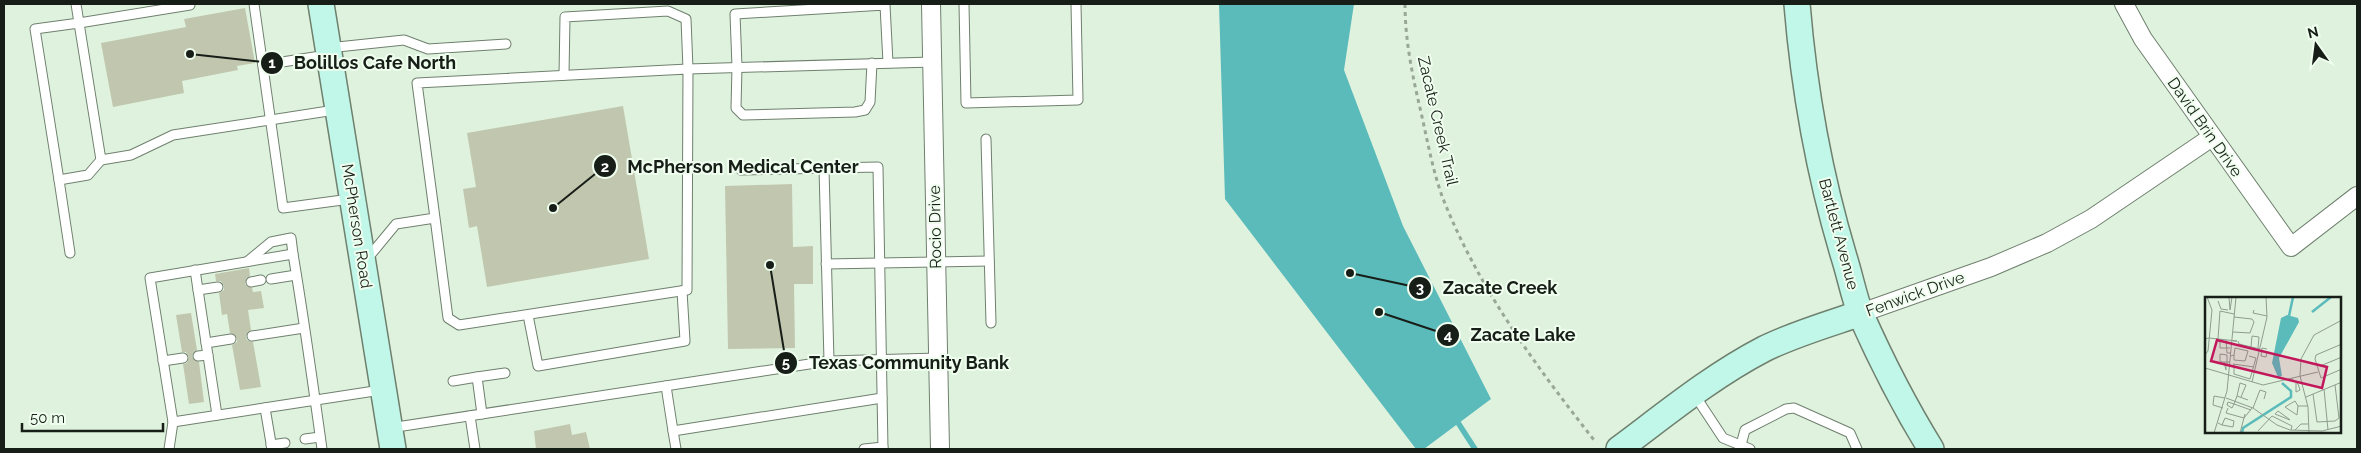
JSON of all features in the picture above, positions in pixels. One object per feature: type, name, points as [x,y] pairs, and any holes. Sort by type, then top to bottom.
[{"type":"main road","name":"McPherson Road","points":[[321,4],[392,439]]},
{"type":"main road","name":"Bartlett Avenue","points":[[1797,4],[1801,53],[1815,140],[1834,222],[1861,313],[1916,424],[1931,449]]},
{"type":"main road","name":"Fenwick Drive","points":[[1619,449],[1734,366],[1766,348],[1861,313]]},
{"type":"street","name":"Rocio Drive","points":[[931,4],[940,449]]},
{"type":"street","name":"David Brin Drive","points":[[2124,4],[2143,39],[2291,247],[2357,196]]},
{"type":"street","name":"Fenwick Drive","points":[[1861,313],[1991,267],[2047,243],[2091,219],[2212,136]]},
{"type":"lane","points":[[76,4],[101,160]]},
{"type":"lane","points":[[70,253],[35,29],[193,4]]},
{"type":"lane","points":[[254,4],[282,208],[352,198]]},
{"type":"lane","points":[[964,4],[966,103],[1078,100],[1076,4]]},
{"type":"lane","points":[[872,63],[870,102],[865,110],[855,112],[743,115],[736,108],[735,14],[886,5],[888,63]]},
{"type":"lane","points":[[564,75],[565,17],[668,11],[686,19],[688,69],[687,290],[459,326],[448,318],[417,83],[564,75],[688,69],[737,67],[932,62]]},
{"type":"lane","points":[[263,65],[329,51],[404,40],[428,49],[506,44]]},
{"type":"lane","points":[[59,180],[88,175],[101,160],[131,155],[173,135],[338,109]]},
{"type":"lane","points":[[986,139],[991,324]]},
{"type":"lane","points":[[740,170],[878,167],[883,448],[864,449]]},
{"type":"lane","points":[[824,168],[829,361]]},
{"type":"lane","points":[[363,264],[396,224],[435,218]]},
{"type":"lane","points":[[248,261],[271,242],[291,238],[322,449]]},
{"type":"lane","points":[[169,449],[172,422],[150,278],[293,254]]},
{"type":"lane","points":[[826,264],[989,261]]},
{"type":"lane","points":[[196,270],[217,415]]},
{"type":"lane","points":[[270,279],[296,275]]},
{"type":"lane","points":[[198,290],[218,287]]},
{"type":"lane","points":[[528,315],[538,366],[685,341],[682,291]]},
{"type":"lane","points":[[252,336],[304,328]]},
{"type":"lane","points":[[206,344],[231,339]]},
{"type":"lane","points":[[198,356],[208,355]]},
{"type":"lane","points":[[163,361],[182,358]]},
{"type":"lane","points":[[392,439],[470,416],[829,361],[938,358]]},
{"type":"lane","points":[[453,381],[505,373]]},
{"type":"lane","points":[[477,377],[482,414]]},
{"type":"lane","points":[[666,386],[676,449]]},
{"type":"lane","points":[[172,422],[384,390]]},
{"type":"lane","points":[[1694,394],[1723,438],[1750,449]]},
{"type":"lane","points":[[673,431],[882,398]]},
{"type":"lane","points":[[266,408],[272,447],[284,443]]},
{"type":"lane","points":[[1741,445],[1745,430],[1786,409],[1794,408],[1850,434],[1857,449]]},
{"type":"lane","points":[[470,416],[475,449]]},
{"type":"lane","points":[[305,439],[320,437]]},
{"type":"path","name":"Zacate Creek Trail","points":[[1405,4],[1411,66],[1430,154],[1442,195],[1457,231],[1504,317],[1594,440]]},
{"type":"water","points":[[1219,4],[1354,4],[1344,70],[1403,226],[1491,399],[1424,449],[1416,449],[1225,199]]},
{"type":"building","points":[[245,8],[255,63],[237,66],[238,70],[182,81],[184,93],[113,107],[101,43],[186,27],[184,19]]},
{"type":"building","points":[[623,106],[649,259],[487,287],[477,226],[469,228],[463,189],[476,187],[467,133]]},
{"type":"building","points":[[792,184],[793,247],[813,246],[813,284],[794,284],[795,348],[728,349],[725,186]]},
{"type":"building","points":[[249,268],[250,276],[245,284],[252,288],[253,292],[261,291],[264,308],[248,310],[251,330],[246,336],[247,340],[253,342],[261,387],[240,390],[232,345],[237,342],[237,338],[230,333],[227,314],[222,315],[219,293],[224,290],[224,286],[221,281],[216,281],[215,274]]},
{"type":"building","points":[[191,313],[197,350],[193,353],[192,357],[199,362],[204,402],[189,404],[183,364],[187,363],[189,357],[186,352],[182,352],[176,315]]},
{"type":"building","points":[[570,424],[572,435],[586,432],[590,449],[536,449],[534,431]]},
{"type":"waterway","points":[[1455,418],[1475,449]]},
{"type":"place","name":"Bolillos Cafe North","points":[[190,54]]},
{"type":"place","name":"McPherson Medical Center","points":[[553,208]]},
{"type":"place","name":"Texas Community Bank","points":[[770,265]]},
{"type":"place","name":"Zacate Creek","points":[[1350,273]]},
{"type":"place","name":"Zacate Lake","points":[[1379,312]]}]
